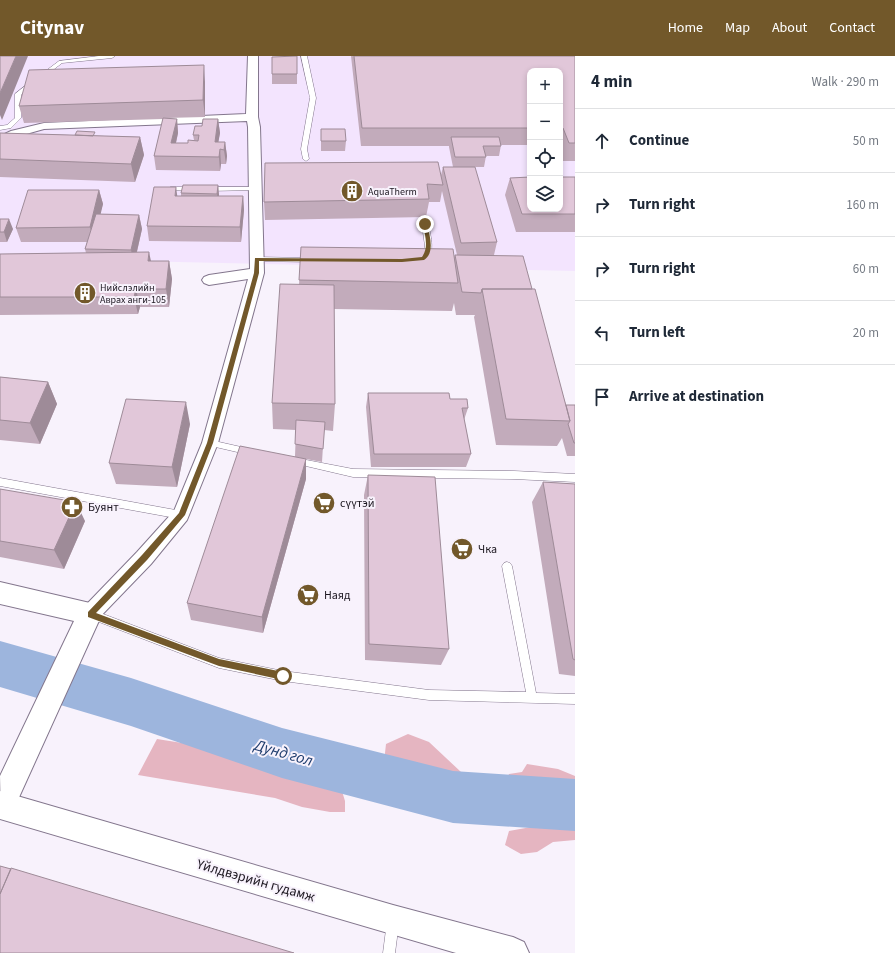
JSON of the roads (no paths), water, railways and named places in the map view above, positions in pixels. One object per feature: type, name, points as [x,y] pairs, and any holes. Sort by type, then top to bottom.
[{"type":"main road","points":[[0,594],[85,625],[0,805]]},
{"type":"main road","name":"Yйлдвэрийн гудамж","points":[[0,805],[393,920],[513,953]]},
{"type":"street","points":[[85,625],[181,515],[210,443],[257,266],[252,117],[252,56]]},
{"type":"street","points":[[0,140],[15,133],[44,126],[252,117]]},
{"type":"street","points":[[209,280],[257,266]]},
{"type":"lane","points":[[0,128],[9,127],[18,118],[18,94],[62,62],[112,56]]},
{"type":"lane","points":[[304,56],[313,98],[304,149],[306,159]]},
{"type":"lane","points":[[171,189],[255,189]]},
{"type":"lane","points":[[416,259],[424,259],[427,253],[429,242],[425,224]]},
{"type":"lane","points":[[257,266],[318,260]]},
{"type":"lane","points":[[210,443],[255,453]]},
{"type":"lane","points":[[285,459],[353,474],[514,475],[575,478]]},
{"type":"lane","points":[[0,482],[181,515]]},
{"type":"lane","points":[[507,566],[532,698]]},
{"type":"lane","points":[[85,625],[219,663],[283,676],[430,695],[575,699]]},
{"type":"lane","points":[[389,953],[393,920]]},
{"type":"waterway","name":"Дунд гол","points":[[0,664],[131,702],[282,753],[453,797],[575,805]]},
{"type":"place","name":"AquaTherm","points":[[352,191]]},
{"type":"place","name":"Нийслэлийн Аврах анги-105","points":[[85,293]]},
{"type":"place","name":"сүүтэй","points":[[324,503]]},
{"type":"place","name":"Буянт","points":[[72,507]]},
{"type":"place","name":"Чка","points":[[462,549]]},
{"type":"place","name":"Наяд","points":[[308,595]]}]
